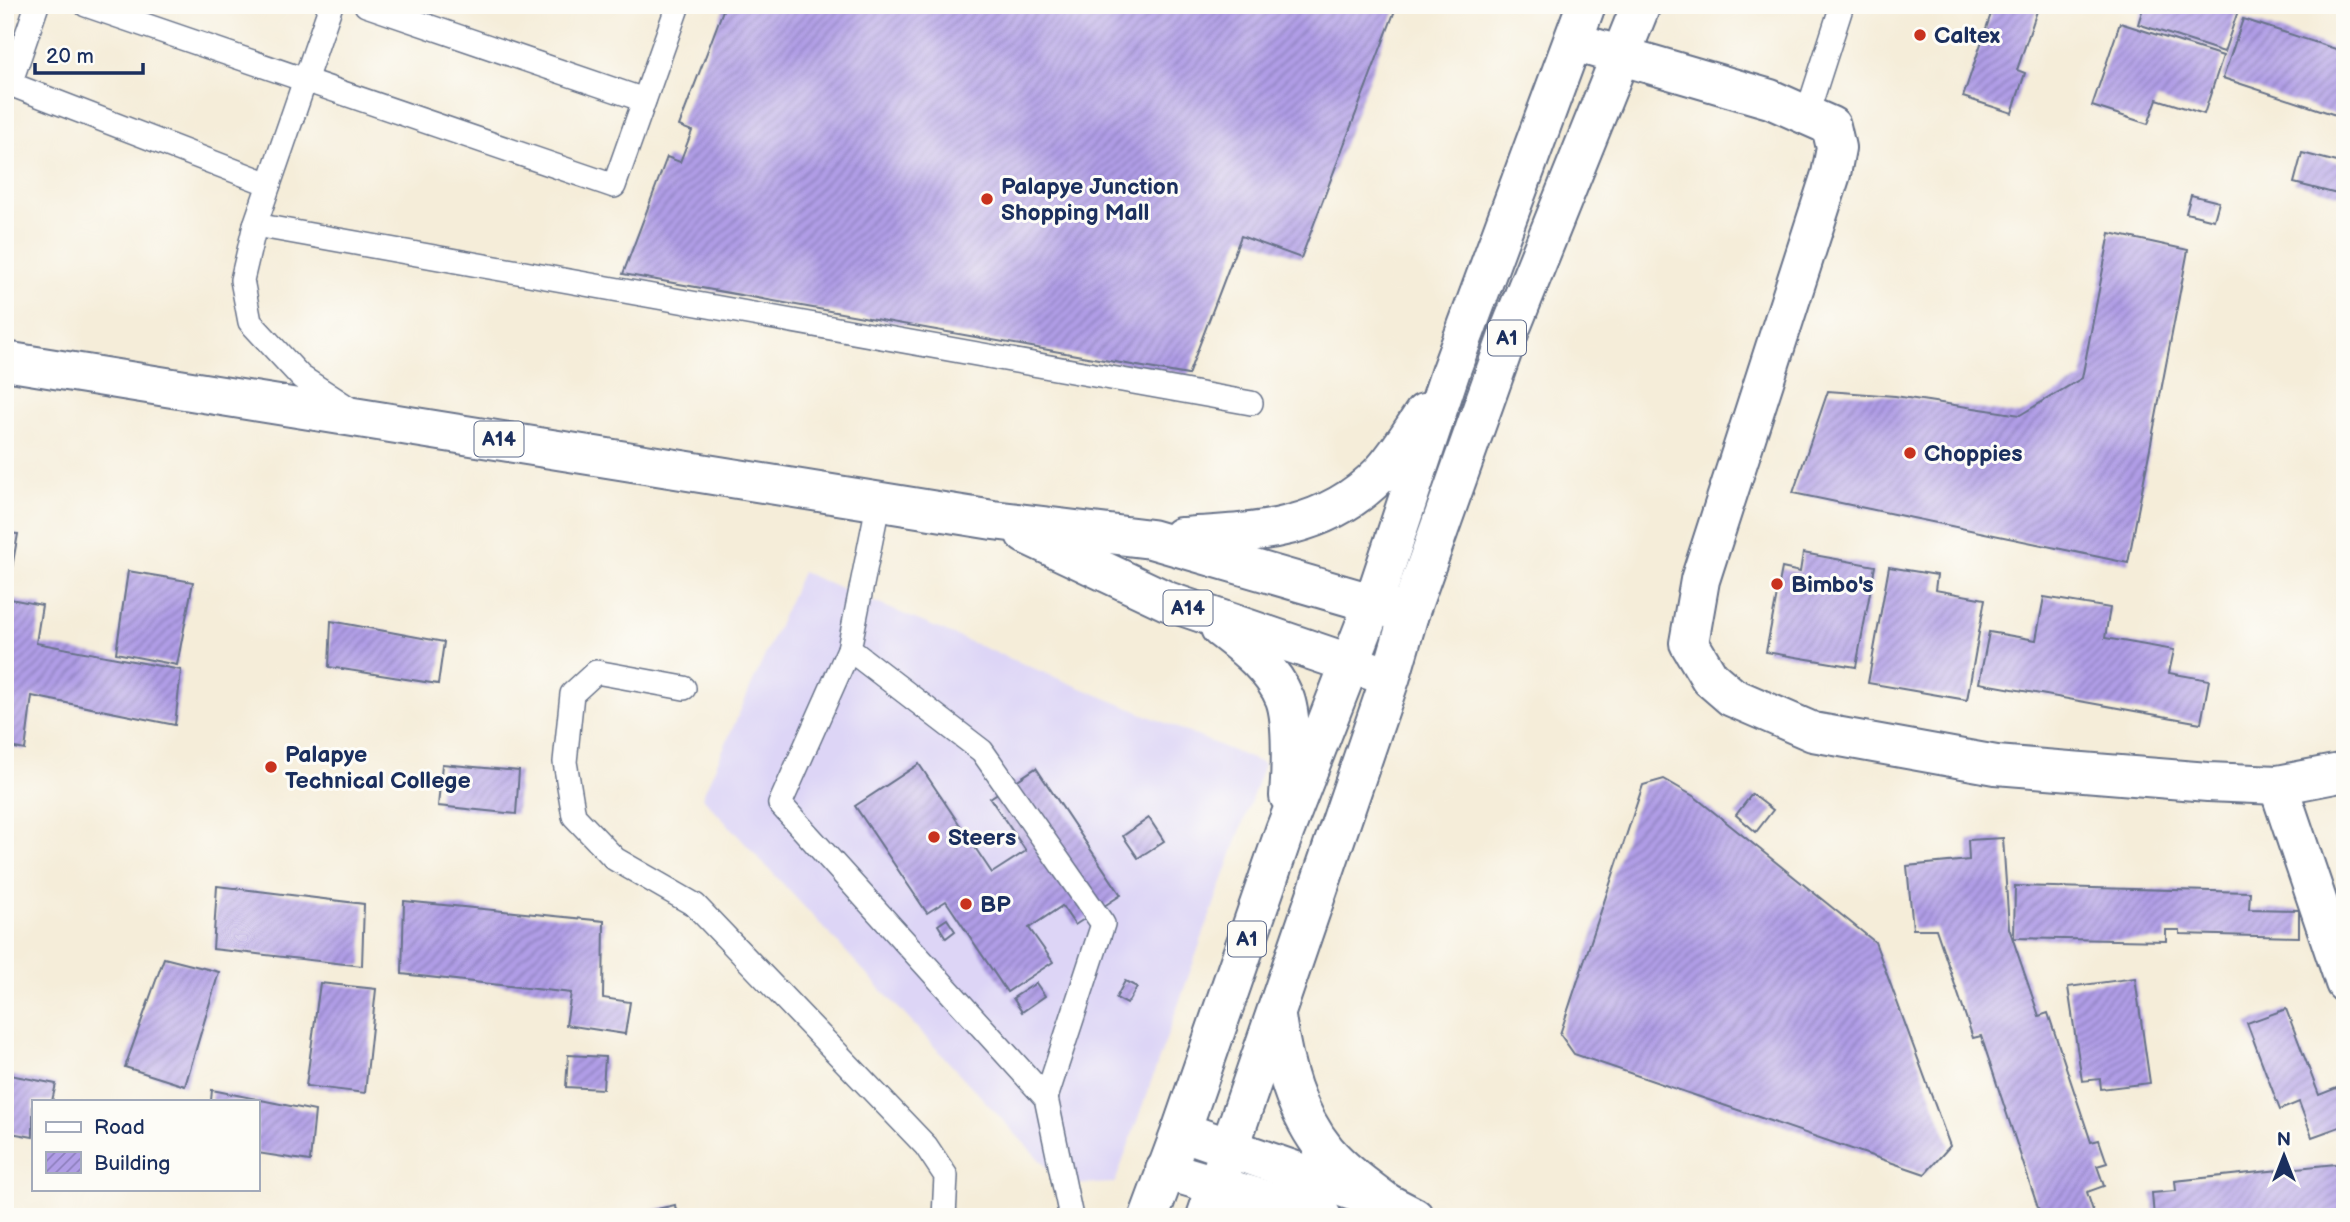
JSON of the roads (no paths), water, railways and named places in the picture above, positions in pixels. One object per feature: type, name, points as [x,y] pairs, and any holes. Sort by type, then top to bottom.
[{"type":"main road","name":"A1","points":[[1149,1217],[1285,830],[1373,604],[1451,370],[1586,5]]},
{"type":"main road","name":"A1","points":[[1211,1201],[1391,676],[1409,614],[1510,330],[1641,5]]},
{"type":"main road","points":[[1574,42],[1770,99],[1831,126],[1836,148],[1831,174],[1700,580],[1689,643],[1710,678],[1732,697],[1813,732],[1996,765],[2278,785],[2345,772]]},
{"type":"main road","points":[[5,342],[56,368]]},
{"type":"main road","name":"A14","points":[[5,361],[993,520],[1151,539],[1409,614]]},
{"type":"main road","points":[[1151,539],[1264,531],[1324,515],[1347,502],[1380,474],[1432,402],[1451,370]]},
{"type":"main road","name":"A14","points":[[993,520],[1167,601],[1391,676]]},
{"type":"main road","points":[[1202,613],[1268,670],[1286,700],[1291,775],[1285,830]]},
{"type":"main road","points":[[2278,785],[2345,983]]},
{"type":"main road","points":[[1276,1014],[1281,1049],[1293,1093],[1307,1122],[1326,1151],[1353,1177],[1401,1210]]},
{"type":"main road","points":[[1181,1131],[1401,1210]]},
{"type":"main road","points":[[1166,1170],[1211,1201],[1322,1217]]},
{"type":"lane","points":[[37,5],[10,83],[269,184]]},
{"type":"lane","points":[[86,5],[614,187],[645,100],[671,7]]},
{"type":"lane","points":[[331,5],[255,225],[242,280],[250,323],[301,377],[362,418]]},
{"type":"lane","points":[[366,5],[645,100]]},
{"type":"lane","points":[[1807,114],[1842,5]]},
{"type":"lane","points":[[255,225],[1251,402]]},
{"type":"lane","points":[[879,500],[849,649],[780,804],[1046,1098]]},
{"type":"lane","points":[[849,649],[982,751],[1103,924],[1046,1098],[1071,1217]]},
{"type":"lane","points":[[684,688],[596,672],[572,694],[565,762],[574,816],[615,859],[695,905],[926,1146],[946,1176],[944,1217]]},
{"type":"place","name":"Caltex","points":[[1920,35]]},
{"type":"place","name":"Palapye Junction Shopping Mall","points":[[987,199]]},
{"type":"place","name":"Choppies","points":[[1910,453]]},
{"type":"place","name":"Bimbo's","points":[[1777,584]]},
{"type":"place","name":"Palapye Technical College","points":[[271,767]]},
{"type":"place","name":"Steers","points":[[934,837]]},
{"type":"place","name":"BP","points":[[966,904]]}]
